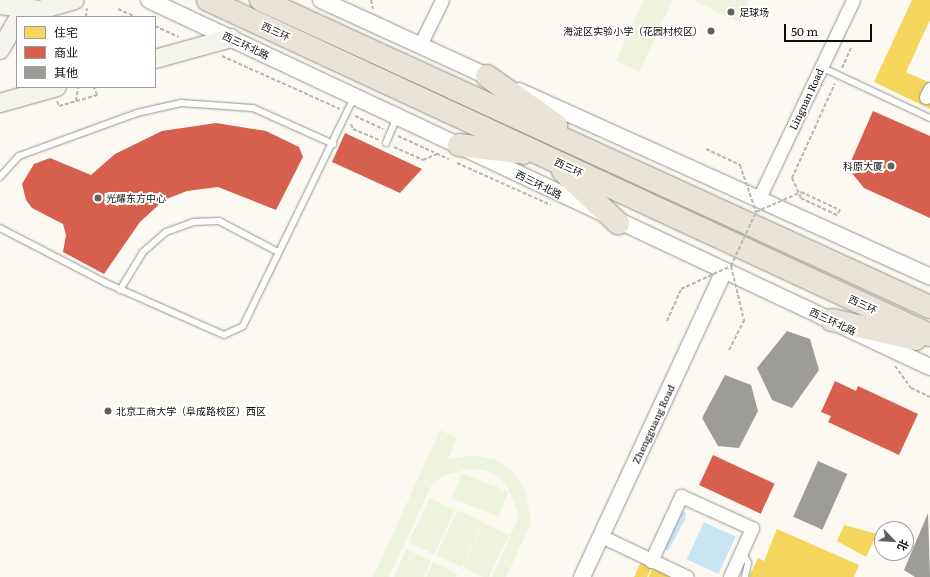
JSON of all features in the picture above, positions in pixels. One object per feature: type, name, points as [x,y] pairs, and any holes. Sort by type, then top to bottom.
[{"type":"highway","name":"西三环","points":[[208,0],[930,335]]},
{"type":"highway","points":[[261,0],[928,306]]},
{"type":"highway","points":[[487,76],[603,158]]},
{"type":"highway","points":[[459,145],[547,157],[618,223]]},
{"type":"highway","points":[[832,320],[930,342]]},
{"type":"main road","points":[[0,5],[19,15],[75,0]]},
{"type":"main road","points":[[0,50],[16,21]]},
{"type":"main road","points":[[156,59],[231,38]]},
{"type":"main road","points":[[0,103],[53,88]]},
{"type":"street","name":"西三环北路","points":[[149,0],[459,145],[618,223],[727,269],[930,367]]},
{"type":"street","points":[[321,0],[487,76],[758,205],[930,277]]},
{"type":"street","points":[[420,45],[442,0]]},
{"type":"street","name":"Lingnan Road","points":[[758,205],[853,0]]},
{"type":"street","name":"Zhengguang Road","points":[[582,577],[727,269]]},
{"type":"street","points":[[651,561],[681,496],[752,528],[730,577]]},
{"type":"street","points":[[601,536],[687,577]]},
{"type":"lane","points":[[821,67],[930,118]]},
{"type":"lane","points":[[0,228],[120,290],[224,335],[243,326],[355,96]]},
{"type":"lane","points":[[0,177],[19,156],[137,113],[181,103],[253,108],[332,144]]},
{"type":"lane","points":[[386,143],[398,116]]},
{"type":"lane","points":[[120,290],[143,252],[166,232],[193,222],[219,221],[278,252]]},
{"type":"lane","points":[[742,551],[748,563],[745,577]]},
{"type":"path","points":[[118,9],[134,16]]},
{"type":"path","points":[[156,26],[559,209]]},
{"type":"path","points":[[667,321],[681,289],[727,269],[758,205],[801,192],[840,210],[837,215],[801,198],[792,178],[851,48]]},
{"type":"path","points":[[76,101],[78,88]]},
{"type":"path","points":[[58,106],[97,95],[94,88]]},
{"type":"path","points":[[706,149],[740,165],[758,205]]},
{"type":"path","points":[[727,269],[744,320],[729,350]]},
{"type":"path","points":[[893,364],[911,388],[930,396]]},
{"type":"green space","points":[[644,0],[673,0],[639,72],[616,61]]},
{"type":"green space","name":"足球场","points":[[693,0],[750,0],[740,23]]},
{"type":"green space","points":[[440,430],[457,438],[448,459],[474,455],[496,460],[513,472],[526,491],[531,523],[506,577],[492,577],[519,516],[508,488],[498,476],[484,470],[470,469],[442,476],[431,486],[389,577],[373,577]]},
{"type":"green space","points":[[462,473],[508,492],[498,517],[452,498]]},
{"type":"green space","points":[[430,498],[455,510],[434,554],[409,542]]},
{"type":"green space","points":[[458,510],[483,522],[461,567],[436,555]]},
{"type":"green space","points":[[484,523],[509,535],[489,577],[483,577],[463,567]]},
{"type":"green space","points":[[406,549],[431,561],[424,577],[394,577]]},
{"type":"green space","points":[[433,562],[458,574],[456,577],[426,577]]},
{"type":"water","points":[[681,510],[686,513],[685,520],[668,551],[665,549]]},
{"type":"water","points":[[704,522],[736,537],[718,574],[687,559]]},
{"type":"building: 住宅","points":[[912,0],[930,0],[930,20],[906,72],[930,83],[930,109],[874,82]]},
{"type":"building: 住宅","points":[[844,525],[874,533],[874,540],[866,557],[837,541]]},
{"type":"building: 住宅","points":[[777,529],[859,565],[854,577],[749,577],[758,558],[764,561]]},
{"type":"building: 住宅","points":[[641,562],[652,567],[647,577],[634,577]]},
{"type":"building: 住宅","points":[[653,567],[675,577],[649,577]]},
{"type":"building: 商业","name":"科原大厦","points":[[873,111],[930,136],[930,218],[864,188],[851,172],[851,161]]},
{"type":"building: 商业","name":"光耀东方中心","points":[[216,123],[266,131],[299,147],[303,157],[276,210],[218,187],[187,191],[164,200],[140,222],[104,274],[63,252],[66,235],[63,224],[32,208],[26,200],[22,184],[34,164],[50,158],[91,175],[115,154],[162,131]]},
{"type":"building: 商业","points":[[345,133],[422,169],[400,193],[332,162]]},
{"type":"building: 商业","points":[[835,381],[856,391],[858,386],[918,414],[899,455],[828,422],[831,416],[821,412]]},
{"type":"building: 商业","points":[[713,455],[775,484],[761,514],[699,485]]},
{"type":"building: 其他","points":[[787,331],[810,339],[819,370],[792,408],[772,400],[757,368]]},
{"type":"building: 其他","points":[[725,375],[751,385],[758,411],[739,448],[718,446],[702,418]]},
{"type":"building: 其他","points":[[818,461],[847,474],[822,530],[793,517]]},
{"type":"building: 其他","points":[[928,513],[930,577],[915,577],[904,570],[908,561],[914,561],[914,546]]},
{"type":"place","name":"足球场","points":[[731,12]]},
{"type":"place","name":"海淀区实验小学（花园村校区）","points":[[711,31]]},
{"type":"place","name":"科原大厦","points":[[891,166]]},
{"type":"place","name":"光耀东方中心","points":[[98,198]]},
{"type":"place","name":"北京工商大学（阜成路校区）西区","points":[[108,411]]}]
